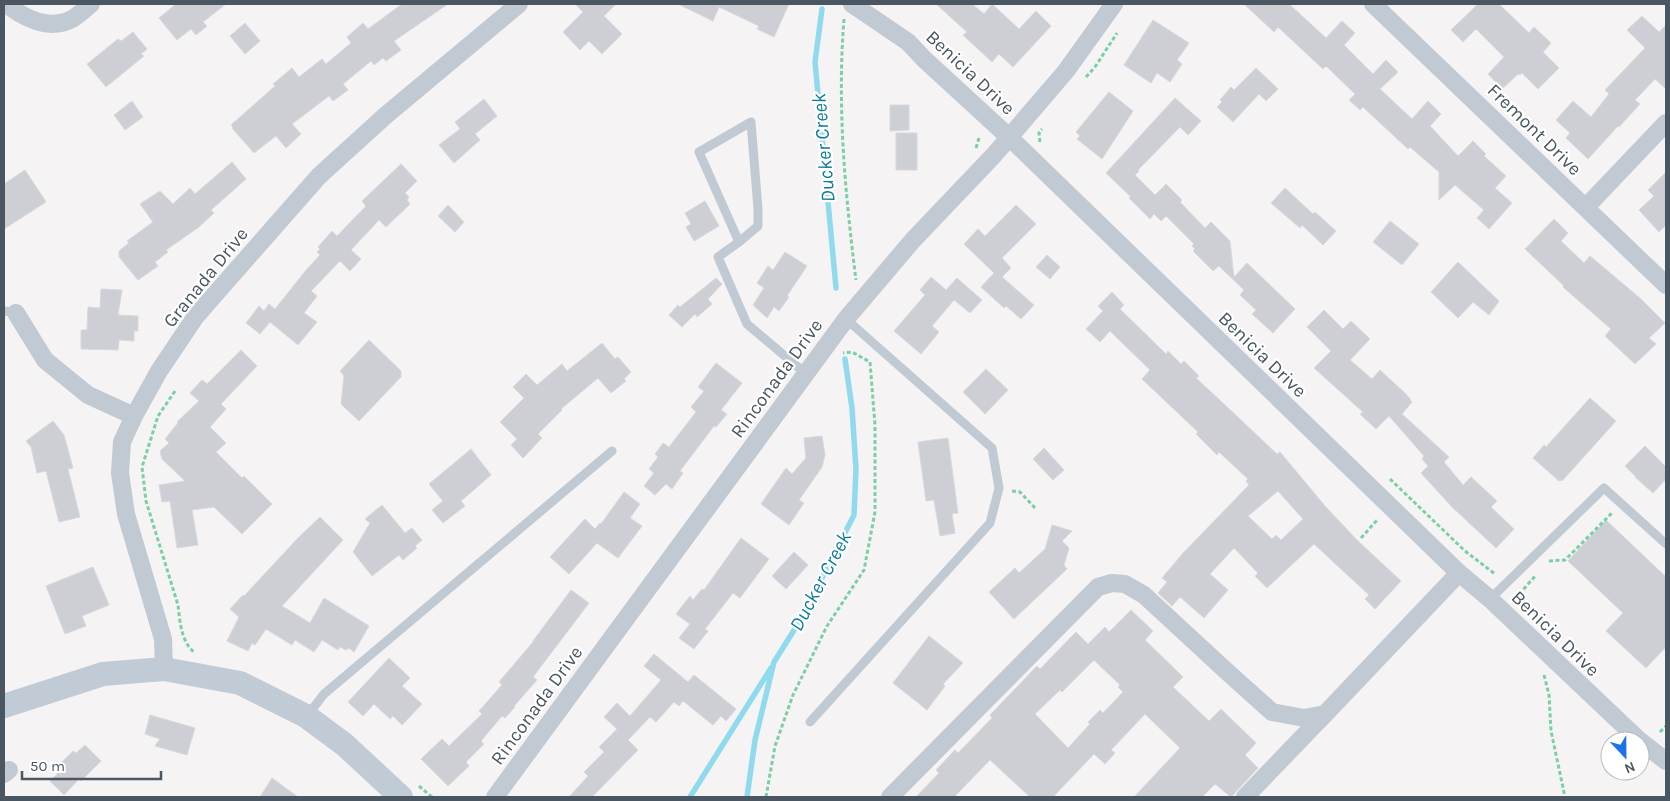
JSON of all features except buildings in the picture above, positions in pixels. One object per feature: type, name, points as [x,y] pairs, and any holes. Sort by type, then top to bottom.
[{"type":"street","points":[[6,4],[21,15],[40,22],[56,24],[72,19],[91,4]]},
{"type":"street","name":"Granada Drive","points":[[164,669],[163,639],[126,514],[120,473],[122,442],[134,416],[159,371],[196,316],[318,176],[385,116],[519,4]]},
{"type":"street","name":"Rinconada Drive","points":[[495,797],[846,319],[913,240],[1010,138],[1066,71],[1114,4]]},
{"type":"street","name":"Fremont Drive","points":[[1373,4],[1586,206],[1666,285]]},
{"type":"street","name":"Benicia Drive","points":[[848,8],[908,42],[1010,138],[1459,573],[1490,599],[1629,731]]},
{"type":"street","points":[[1586,206],[1666,122]]},
{"type":"street","points":[[10,312],[45,360],[88,395],[134,416]]},
{"type":"street","points":[[1245,797],[1459,573]]},
{"type":"street","points":[[890,797],[1098,587],[1112,583],[1125,584],[1144,595],[1272,712],[1304,718],[1324,714]]},
{"type":"street","points":[[4,706],[103,674],[164,669],[240,683],[306,716],[346,745],[401,797]]},
{"type":"street","name":"Benicia Drive","points":[[1650,749],[1666,761]]},
{"type":"lane","points":[[739,242],[699,152],[751,122],[758,226],[739,242],[718,257],[746,324],[805,373]]},
{"type":"lane","points":[[810,722],[990,523],[999,489],[992,448],[846,319]]},
{"type":"lane","points":[[306,716],[320,697],[612,451]]},
{"type":"lane","points":[[1490,599],[1604,488],[1666,544]]},
{"type":"path","points":[[848,8],[842,51],[842,123],[845,197],[856,287]]},
{"type":"path","points":[[766,797],[775,746],[793,695],[827,626],[864,570],[875,512],[875,425],[870,362]]},
{"type":"path","points":[[175,391],[158,416],[142,467],[146,501],[178,605],[180,623],[187,646]]},
{"type":"path","points":[[999,489],[1020,492],[1035,508]]},
{"type":"path","points":[[1517,597],[1549,561],[1565,560],[1621,503]]},
{"type":"path","points":[[1360,538],[1378,519]]},
{"type":"path","points":[[1538,669],[1544,675],[1549,695],[1551,731],[1565,797]]},
{"type":"path","points":[[1660,732],[1666,726]]},
{"type":"waterway","name":"Ducker Creek","points":[[822,9],[815,62],[836,288]]},
{"type":"waterway","name":"Ducker Creek","points":[[747,797],[755,740],[774,662],[801,619],[854,515],[856,469],[852,408],[845,359]]},
{"type":"waterway","points":[[690,797],[771,668]]}]
